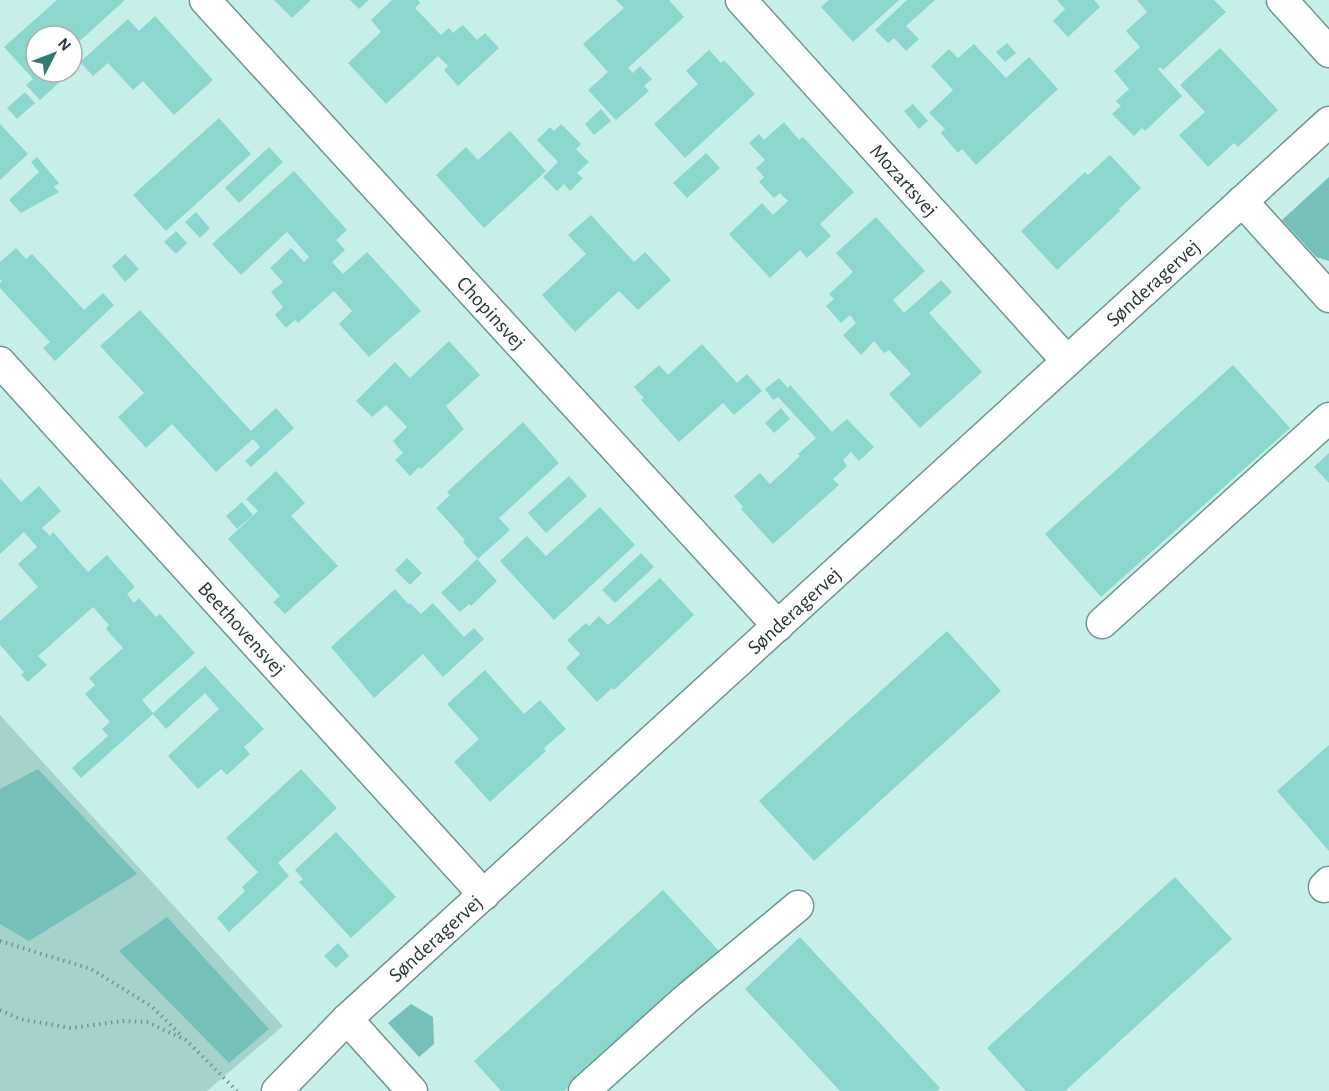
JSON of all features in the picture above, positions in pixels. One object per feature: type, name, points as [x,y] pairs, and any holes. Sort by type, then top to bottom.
[{"type":"street","name":"Chopinsvej","points":[[205,0],[778,626]]},
{"type":"street","name":"Mozartsvej","points":[[741,0],[1067,361]]},
{"type":"street","points":[[1282,0],[1329,52]]},
{"type":"street","name":"Sønderagervej","points":[[277,1091],[347,1019],[1329,122]]},
{"type":"street","points":[[1242,201],[1329,297]]},
{"type":"street","name":"Beethovensvej","points":[[0,362],[484,895]]},
{"type":"street","points":[[1102,623],[1329,418]]},
{"type":"street","points":[[584,1091],[686,1000],[798,906]]},
{"type":"street","points":[[347,1019],[412,1091]]},
{"type":"path","points":[[0,941],[91,969],[151,1006],[237,1091]]},
{"type":"path","points":[[0,1010],[20,1019],[70,1028],[123,1021],[147,1022],[186,1040]]},
{"type":"shaded area","points":[[1329,177],[1329,261],[1316,257],[1282,220]]},
{"type":"shaded area","points":[[0,715],[283,1026],[207,1091],[0,1091]]},
{"type":"shaded area","points":[[38,769],[137,874],[29,941],[0,924],[0,789]]},
{"type":"shaded area","points":[[167,917],[269,1029],[229,1063],[119,951]]},
{"type":"shaded area","points":[[411,1004],[433,1017],[434,1044],[419,1057],[388,1023]]},
{"type":"building","points":[[57,0],[125,0],[84,37],[84,24],[30,24]]},
{"type":"building","points":[[274,0],[311,0],[292,18]]},
{"type":"building","points":[[350,0],[369,0],[359,9]]},
{"type":"building","points":[[392,0],[418,0],[420,3],[415,8],[441,35],[449,28],[453,33],[463,25],[477,40],[485,33],[499,48],[458,86],[444,70],[448,66],[438,56],[386,104],[348,63],[381,32],[371,20]]},
{"type":"building","points":[[616,0],[669,0],[684,17],[628,68],[633,73],[640,66],[652,79],[644,86],[649,91],[616,120],[588,90],[608,72],[583,44],[624,8]]},
{"type":"building","points":[[829,0],[899,0],[853,42],[821,7]]},
{"type":"building","points":[[907,0],[935,0],[906,26],[919,39],[906,51],[894,38],[888,43],[875,30]]},
{"type":"building","points":[[1057,0],[1094,0],[1100,7],[1068,37],[1053,21],[1065,9]]},
{"type":"building","points":[[1137,0],[1214,0],[1226,12],[1163,70],[1160,67],[1158,69],[1182,96],[1145,131],[1142,128],[1134,136],[1112,114],[1121,106],[1116,101],[1129,89],[1114,71],[1140,47],[1126,31],[1147,12]]},
{"type":"building","points":[[155,16],[213,80],[174,115],[143,81],[133,90],[108,63],[93,76],[84,66],[84,58],[128,19],[139,31]]},
{"type":"building","points":[[24,29],[24,69],[4,47]]},
{"type":"building","points":[[1007,43],[1016,53],[1005,62],[996,52]]},
{"type":"building","points":[[974,44],[1006,78],[1029,57],[1058,89],[976,165],[962,149],[958,153],[941,133],[945,129],[929,113],[953,90],[931,66],[949,49],[958,58]]},
{"type":"building","points":[[1220,48],[1278,110],[1238,147],[1234,143],[1208,167],[1179,135],[1205,112],[1180,85]]},
{"type":"building","points":[[709,50],[721,63],[724,60],[755,94],[685,158],[654,124],[698,84],[686,71]]},
{"type":"building","points":[[27,84],[57,84],[40,100]]},
{"type":"building","points":[[25,92],[35,103],[17,119],[7,108]]},
{"type":"building","points":[[913,104],[928,121],[919,129],[904,111]]},
{"type":"building","points":[[601,109],[611,121],[594,135],[585,124]]},
{"type":"building","points":[[219,118],[251,154],[166,231],[133,195]]},
{"type":"building","points":[[784,122],[799,140],[803,137],[854,192],[820,224],[831,236],[807,258],[800,250],[770,278],[729,234],[762,203],[773,215],[788,201],[780,193],[774,198],[759,182],[764,177],[756,168],[765,160],[749,143],[759,134],[764,140]]},
{"type":"building","points":[[0,124],[28,154],[0,180]]},
{"type":"building","points":[[561,124],[581,144],[576,149],[589,162],[577,173],[583,178],[570,191],[564,184],[557,191],[543,177],[558,162],[537,140],[550,127],[554,131]]},
{"type":"building","points":[[510,131],[546,171],[484,228],[436,175],[466,147],[478,160]]},
{"type":"building","points":[[269,147],[283,162],[239,203],[225,188]]},
{"type":"building","points":[[706,153],[720,168],[687,198],[673,183]]},
{"type":"building","points":[[1110,155],[1141,188],[1057,270],[1021,231],[1085,172],[1088,175]]},
{"type":"building","points":[[37,157],[59,183],[54,187],[59,192],[21,213],[9,200],[39,172],[31,162]]},
{"type":"building","points":[[294,171],[347,230],[336,240],[345,250],[332,262],[343,274],[367,252],[421,311],[369,357],[339,324],[352,311],[334,291],[298,323],[295,320],[286,328],[275,315],[283,307],[271,292],[283,282],[270,268],[291,248],[304,262],[309,257],[287,232],[241,275],[212,244]]},
{"type":"building","points":[[196,212],[210,228],[200,238],[185,222]]},
{"type":"building","points":[[591,215],[634,262],[645,252],[671,280],[638,310],[619,291],[575,332],[542,295],[586,254],[568,235]]},
{"type":"building","points":[[876,217],[925,271],[893,300],[904,313],[941,280],[952,292],[929,313],[982,372],[920,428],[889,394],[911,374],[889,350],[884,353],[874,341],[861,355],[843,335],[856,323],[850,315],[841,323],[826,306],[834,299],[829,294],[853,272],[836,253]]},
{"type":"building","points":[[176,231],[187,243],[176,254],[164,242]]},
{"type":"building","points":[[16,248],[26,259],[32,254],[84,310],[103,293],[114,305],[55,361],[43,348],[50,342],[0,288],[2,281],[0,262]]},
{"type":"building","points":[[125,254],[139,269],[125,282],[112,266]]},
{"type":"building","points":[[140,310],[251,431],[276,408],[294,428],[251,467],[245,461],[260,447],[253,439],[216,472],[172,424],[146,448],[118,417],[144,393],[100,346]]},
{"type":"building","points":[[449,341],[480,375],[446,406],[464,429],[421,469],[419,467],[410,476],[395,460],[403,453],[393,441],[407,427],[386,405],[372,417],[356,401],[395,362],[410,378]]},
{"type":"building","points":[[702,344],[737,383],[747,374],[762,391],[734,415],[723,403],[679,442],[641,400],[644,398],[634,387],[659,365],[668,375]]},
{"type":"building","points":[[1233,365],[1290,428],[1101,597],[1045,534]]},
{"type":"building","points":[[779,378],[788,388],[790,385],[832,432],[847,419],[874,447],[859,461],[851,452],[843,460],[847,466],[833,479],[839,485],[773,544],[741,509],[743,507],[734,496],[760,473],[770,484],[816,438],[778,397],[773,400],[765,389]]},
{"type":"building","points":[[781,408],[790,419],[774,433],[765,423]]},
{"type":"building","points":[[523,422],[559,463],[499,518],[510,530],[478,559],[463,542],[465,540],[436,508],[450,495],[447,492]]},
{"type":"building","points":[[1329,453],[1329,483],[1314,467]]},
{"type":"building","points":[[276,471],[305,503],[291,516],[338,566],[285,614],[273,602],[280,596],[228,539],[258,511],[246,499]]},
{"type":"building","points":[[569,476],[587,496],[546,533],[528,513]]},
{"type":"building","points":[[0,478],[21,502],[39,486],[61,511],[42,528],[50,536],[53,532],[88,572],[107,555],[135,587],[127,594],[134,603],[139,598],[156,617],[160,614],[195,653],[142,700],[153,713],[205,666],[264,729],[244,747],[250,754],[227,775],[221,769],[198,789],[168,756],[219,709],[205,693],[166,729],[153,714],[81,778],[72,768],[108,736],[102,729],[110,722],[85,694],[95,685],[89,678],[123,648],[106,629],[109,625],[93,607],[38,656],[47,665],[28,682],[21,675],[24,672],[0,645],[0,621],[38,587],[18,564],[37,547],[24,532],[0,554]]},
{"type":"building","points":[[242,502],[253,515],[237,529],[226,516]]},
{"type":"building","points":[[600,507],[635,545],[554,620],[500,561],[527,536],[546,556]]},
{"type":"building","points":[[641,553],[654,567],[615,603],[602,590]]},
{"type":"building","points":[[407,558],[422,573],[410,585],[395,570]]},
{"type":"building","points":[[477,559],[497,581],[471,606],[469,604],[460,612],[441,593]]},
{"type":"building","points":[[660,578],[694,615],[614,690],[612,688],[597,702],[566,668],[580,654],[567,640],[586,623],[589,626],[599,616],[608,625]]},
{"type":"building","points":[[395,589],[408,604],[410,603],[421,614],[433,603],[464,637],[474,628],[484,639],[443,677],[423,654],[374,698],[331,647]]},
{"type":"building","points":[[947,631],[1001,691],[814,861],[759,801]]},
{"type":"building","points":[[485,670],[524,714],[540,700],[566,729],[544,748],[546,751],[490,802],[454,762],[479,739],[447,704]]},
{"type":"building","points":[[1329,745],[1329,851],[1277,791]]},
{"type":"building","points":[[301,769],[337,808],[278,863],[289,876],[229,932],[217,918],[245,891],[242,887],[258,872],[226,838]]},
{"type":"building","points":[[336,832],[396,897],[351,938],[299,882],[303,879],[295,870]]},
{"type":"building","points":[[1175,877],[1232,939],[1065,1091],[1026,1091],[987,1048]]},
{"type":"building","points":[[663,890],[719,951],[564,1091],[501,1091],[474,1061]]},
{"type":"building","points":[[800,937],[940,1088],[937,1091],[840,1091],[745,989]]},
{"type":"building","points":[[338,943],[349,956],[336,968],[324,956]]}]
